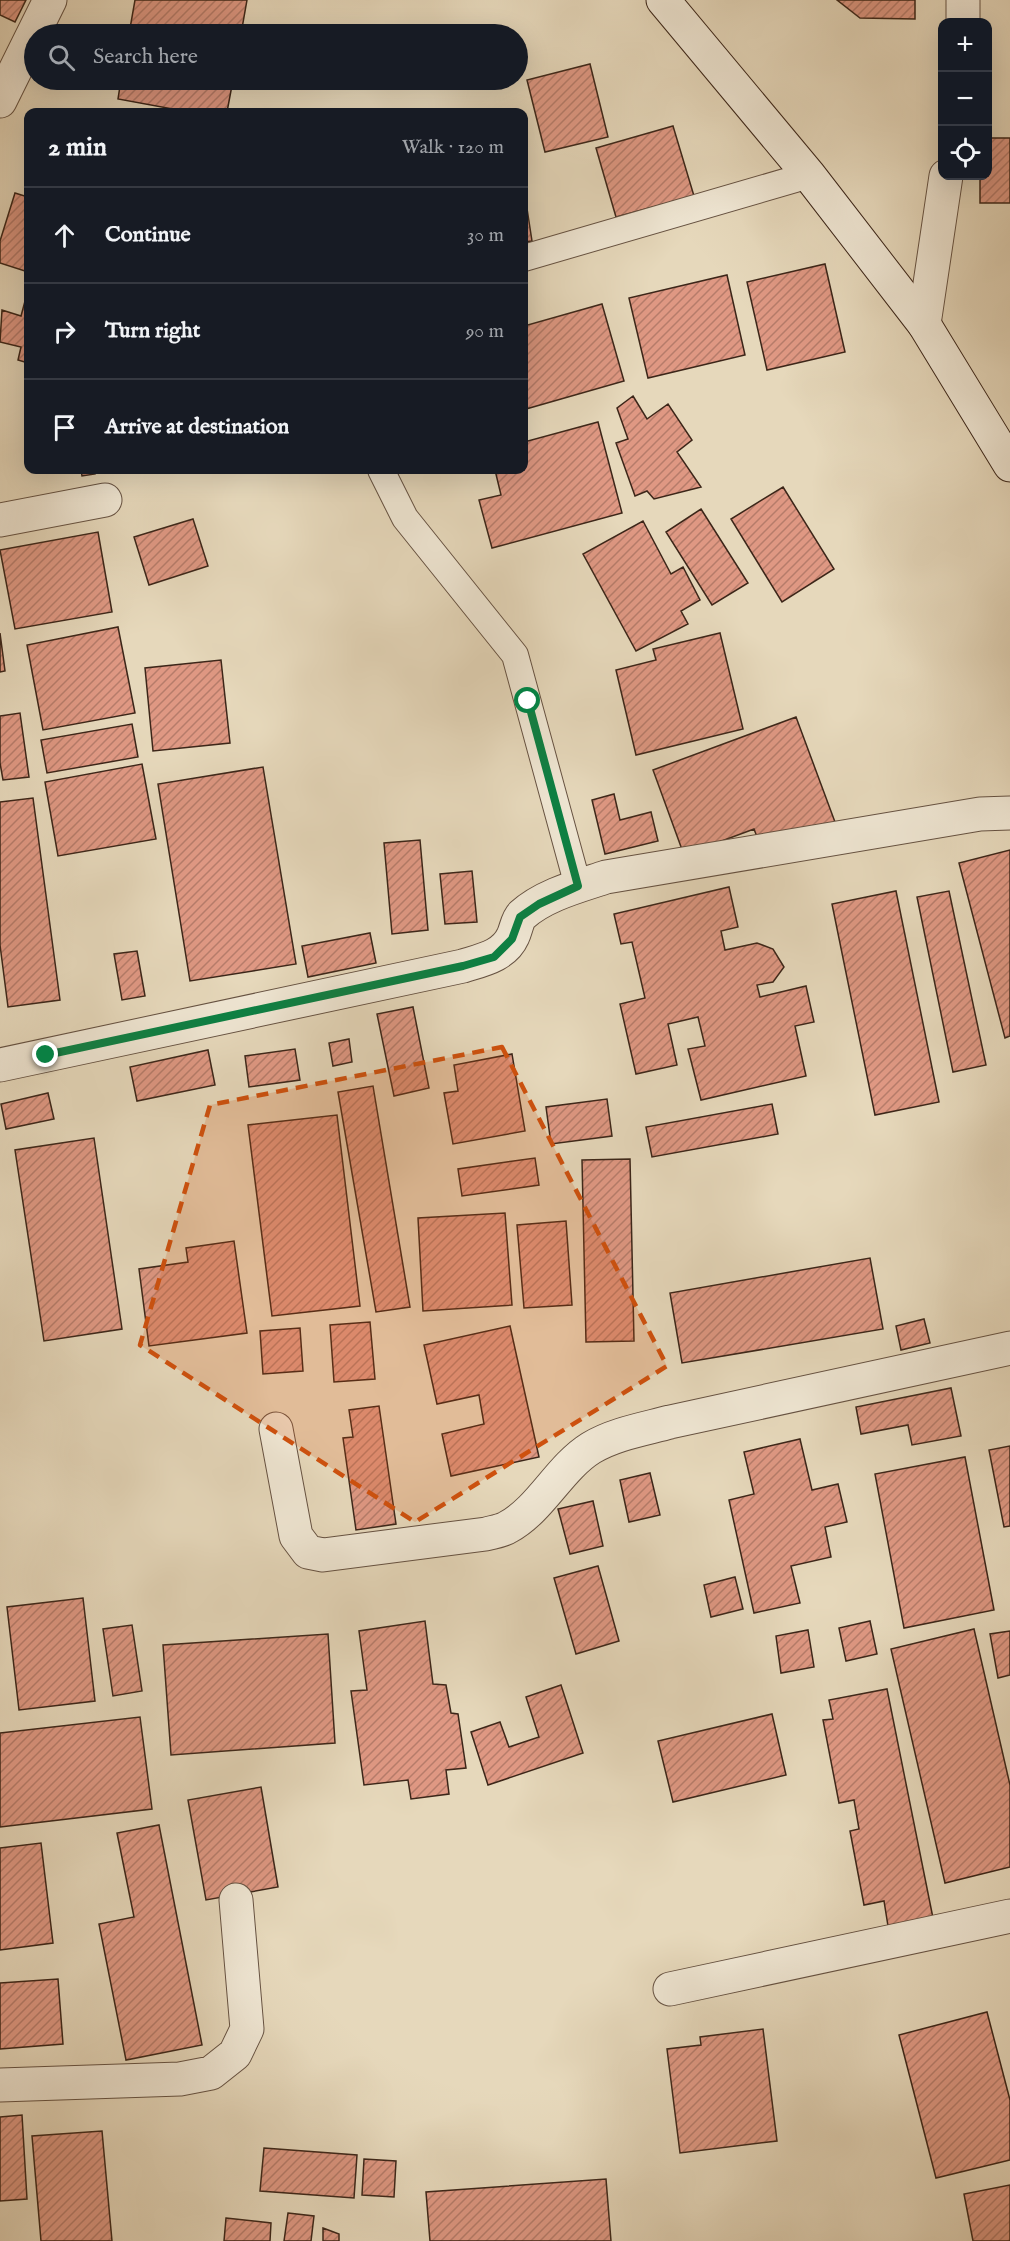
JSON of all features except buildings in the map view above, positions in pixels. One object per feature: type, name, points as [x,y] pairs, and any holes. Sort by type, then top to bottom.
[{"type":"street","points":[[38,24],[50,0]]},
{"type":"street","points":[[663,0],[809,175],[924,324],[1010,465]]},
{"type":"street","points":[[963,0],[963,18]]},
{"type":"street","points":[[0,101],[24,53]]},
{"type":"street","points":[[924,324],[945,180]]},
{"type":"street","points":[[0,520],[105,500]]},
{"type":"street","points":[[0,1065],[494,957],[512,939],[520,917],[539,904],[578,886],[606,877],[945,819],[1010,813]]},
{"type":"street","points":[[276,1429],[296,1536],[308,1551],[323,1555],[486,1534],[508,1527],[531,1508],[566,1470],[591,1448],[617,1437],[670,1422],[1010,1348]]},
{"type":"street","points":[[0,2085],[180,2079],[211,2073],[235,2054],[247,2029],[236,1900]]},
{"type":"street","points":[[670,1989],[1010,1916]]},
{"type":"lane","points":[[528,257],[809,175]]},
{"type":"lane","points":[[383,474],[405,518],[515,655],[578,886]]},
{"type":"highlighted area","points":[[502,1047],[667,1366],[415,1522],[140,1345],[210,1105]]},
{"type":"route","points":[[46,1055],[463,966],[494,957],[512,939],[520,917],[539,904],[578,886],[528,701]]}]
